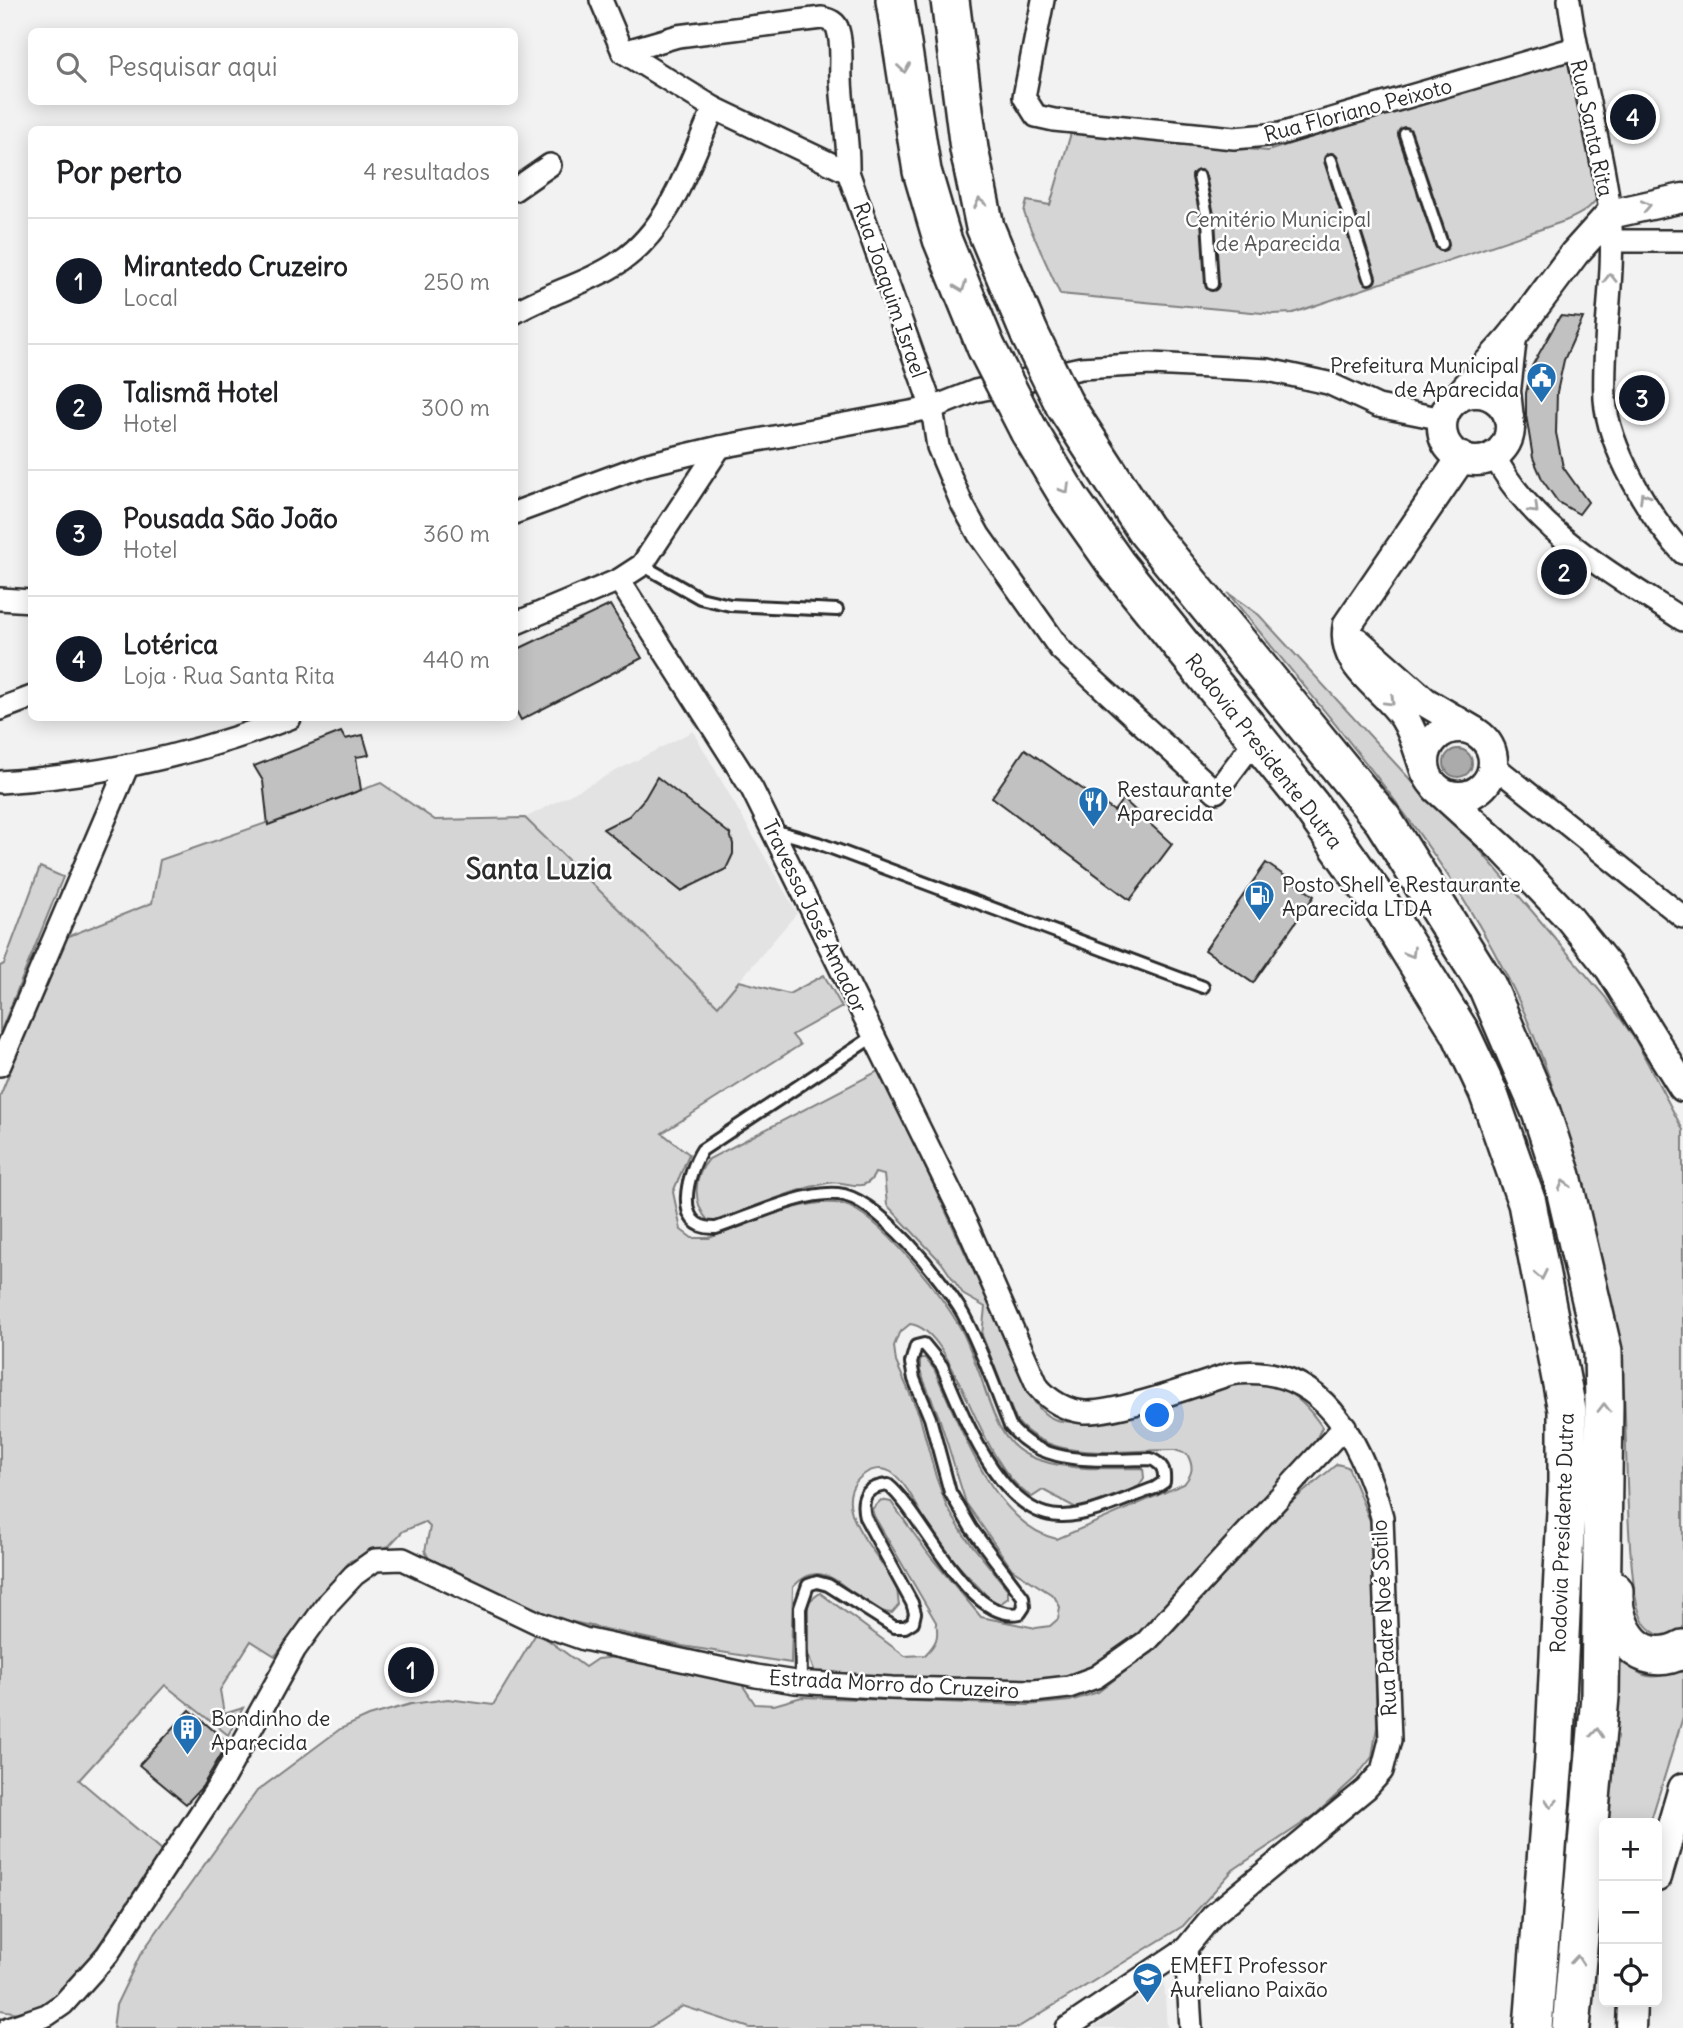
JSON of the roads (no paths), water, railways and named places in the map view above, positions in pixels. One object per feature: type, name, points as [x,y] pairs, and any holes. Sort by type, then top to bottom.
[{"type":"highway","name":"Rodovia Presidente Dutra","points":[[895,0],[922,171],[942,239],[986,347],[1029,431],[1070,499],[1116,564],[1310,805],[1385,911],[1460,1032],[1488,1092],[1527,1203],[1567,1410],[1567,1491],[1554,1759],[1533,2028]]},
{"type":"highway","name":"Rodovia Presidente Dutra","points":[[950,0],[969,149],[985,227],[1030,335],[1064,404],[1145,529],[1382,820],[1487,986],[1541,1112],[1577,1229],[1603,1351],[1604,1447],[1600,1696],[1571,2028]]},
{"type":"highway","points":[[1604,1447],[1617,1534],[1613,1605],[1620,1626],[1628,1640],[1649,1656],[1660,1657],[1683,1649]]},
{"type":"street","points":[[601,0],[623,52],[714,108],[848,172]]},
{"type":"street","name":"Rua Floriano Peixoto","points":[[1042,0],[1024,97],[1036,116],[1234,138],[1260,138],[1575,48]]},
{"type":"street","name":"Rua Santa Rita","points":[[1569,0],[1575,48],[1610,227],[1605,372],[1609,422],[1642,496],[1683,553]]},
{"type":"street","name":"Rua Joaquim Israel","points":[[623,52],[678,36],[822,18],[832,21],[838,28],[843,110],[849,140],[848,172],[932,408],[938,447],[962,504],[979,535],[1060,649],[1216,792],[1256,739]]},
{"type":"street","points":[[518,311],[620,261],[648,238],[667,211],[714,108]]},
{"type":"street","points":[[518,187],[550,164]]},
{"type":"street","points":[[1512,337],[1506,391],[1509,419],[1507,440],[1494,455],[1477,461],[1462,457],[1446,442],[1449,409],[1512,337],[1574,254],[1610,227],[1683,198]]},
{"type":"street","points":[[1610,227],[1683,241]]},
{"type":"street","points":[[518,512],[644,465],[720,447],[932,408],[975,391],[1081,368],[1151,364],[1268,370],[1328,383],[1378,406],[1449,409],[1471,393],[1493,397],[1509,419]]},
{"type":"street","points":[[518,622],[619,580],[642,565],[720,447]]},
{"type":"street","points":[[1494,455],[1522,497],[1546,521],[1590,559],[1683,620]]},
{"type":"street","points":[[1462,457],[1348,624],[1345,636],[1351,656],[1363,674],[1405,719],[1431,780],[1505,851],[1569,918],[1610,969],[1683,1087]]},
{"type":"street","name":"Travessa José Amador","points":[[619,580],[752,789],[966,1223],[1031,1376],[1049,1400],[1066,1408]]},
{"type":"street","points":[[0,599],[28,601]]},
{"type":"street","points":[[1348,624],[1357,642],[1388,672],[1441,713],[1485,740],[1492,751],[1487,799],[1489,817],[1505,851]]},
{"type":"street","points":[[0,709],[28,698]]},
{"type":"street","points":[[0,782],[128,765],[207,747],[281,721]]},
{"type":"street","points":[[1474,731],[1451,729],[1432,741],[1424,762],[1431,780],[1447,795],[1461,797],[1474,793],[1484,785],[1492,769]]},
{"type":"street","points":[[0,1065],[128,765]]},
{"type":"street","points":[[1492,769],[1683,917]]},
{"type":"street","name":"Rua Padre Noé Sotilo","points":[[1066,1408],[1098,1412],[1251,1371],[1270,1373],[1308,1391],[1345,1426],[1366,1463],[1381,1517],[1390,1740],[1382,1771],[1366,1789],[1213,1915],[1186,1948],[1066,2028]]},
{"type":"street","name":"Estrada Morro do Cruzeiro","points":[[9,2028],[47,2015],[63,2004],[107,1955],[223,1779],[295,1649],[337,1593],[354,1575],[375,1560],[402,1559],[538,1623],[584,1639],[669,1659],[801,1683],[1034,1691],[1069,1687],[1096,1677],[1146,1642],[1345,1426]]},
{"type":"street","points":[[1662,1860],[1683,1788]]},
{"type":"street","points":[[1186,1948],[1191,2028]]},
{"type":"street","points":[[1631,2028],[1632,2007]]},
{"type":"lane","points":[[1405,134],[1442,244]]},
{"type":"lane","points":[[1331,160],[1369,278]]},
{"type":"lane","points":[[1199,177],[1208,220],[1212,284]]},
{"type":"lane","points":[[642,565],[700,598],[730,605],[837,610]]},
{"type":"lane","points":[[773,830],[818,842],[1203,987]]},
{"type":"lane","points":[[801,1683],[800,1608],[808,1585],[817,1582],[828,1585],[894,1627],[905,1627],[913,1622],[915,1613],[912,1602],[864,1517],[862,1504],[866,1493],[873,1486],[888,1485],[898,1493],[934,1547],[979,1597],[995,1610],[1011,1615],[1020,1613],[1024,1607],[1023,1597],[971,1528],[950,1492],[930,1418],[914,1379],[911,1363],[916,1346],[924,1344],[933,1351],[993,1471],[1024,1503],[1041,1512],[1060,1517],[1076,1515],[1155,1488],[1164,1482],[1165,1472],[1160,1464],[1151,1459],[1087,1460],[1038,1450],[1021,1440],[1010,1426],[962,1312],[935,1275],[908,1245],[880,1215],[860,1201],[840,1194],[815,1195],[716,1228],[704,1228],[694,1222],[688,1208],[685,1188],[691,1167],[702,1150],[874,1035]]},
{"type":"place","name":"Lotérica","points":[[1633,117]]},
{"type":"place","name":"Pousada São João","points":[[1642,398]]},
{"type":"place","name":"Prefeitura Municipal de Aparecida","points":[[1542,404]]},
{"type":"place","name":"Talismã Hotel","points":[[1564,572]]},
{"type":"place","name":"Restaurante Aparecida","points":[[1094,828]]},
{"type":"place","name":"Posto Shell e Restaurante Aparecida LTDA","points":[[1259,923]]},
{"type":"place","name":"Mirantedo Cruzeiro","points":[[411,1670]]},
{"type":"place","name":"Bondinho de Aparecida","points":[[188,1757]]},
{"type":"place","name":"EMEFI Professor Aureliano Paixão","points":[[1147,2004]]},
{"type":"district","name":"Santa Luzia","points":[[539,869]]},
{"type":"park label","name":"Cemitério Municipal de Aparecida","points":[[1278,231]]}]
